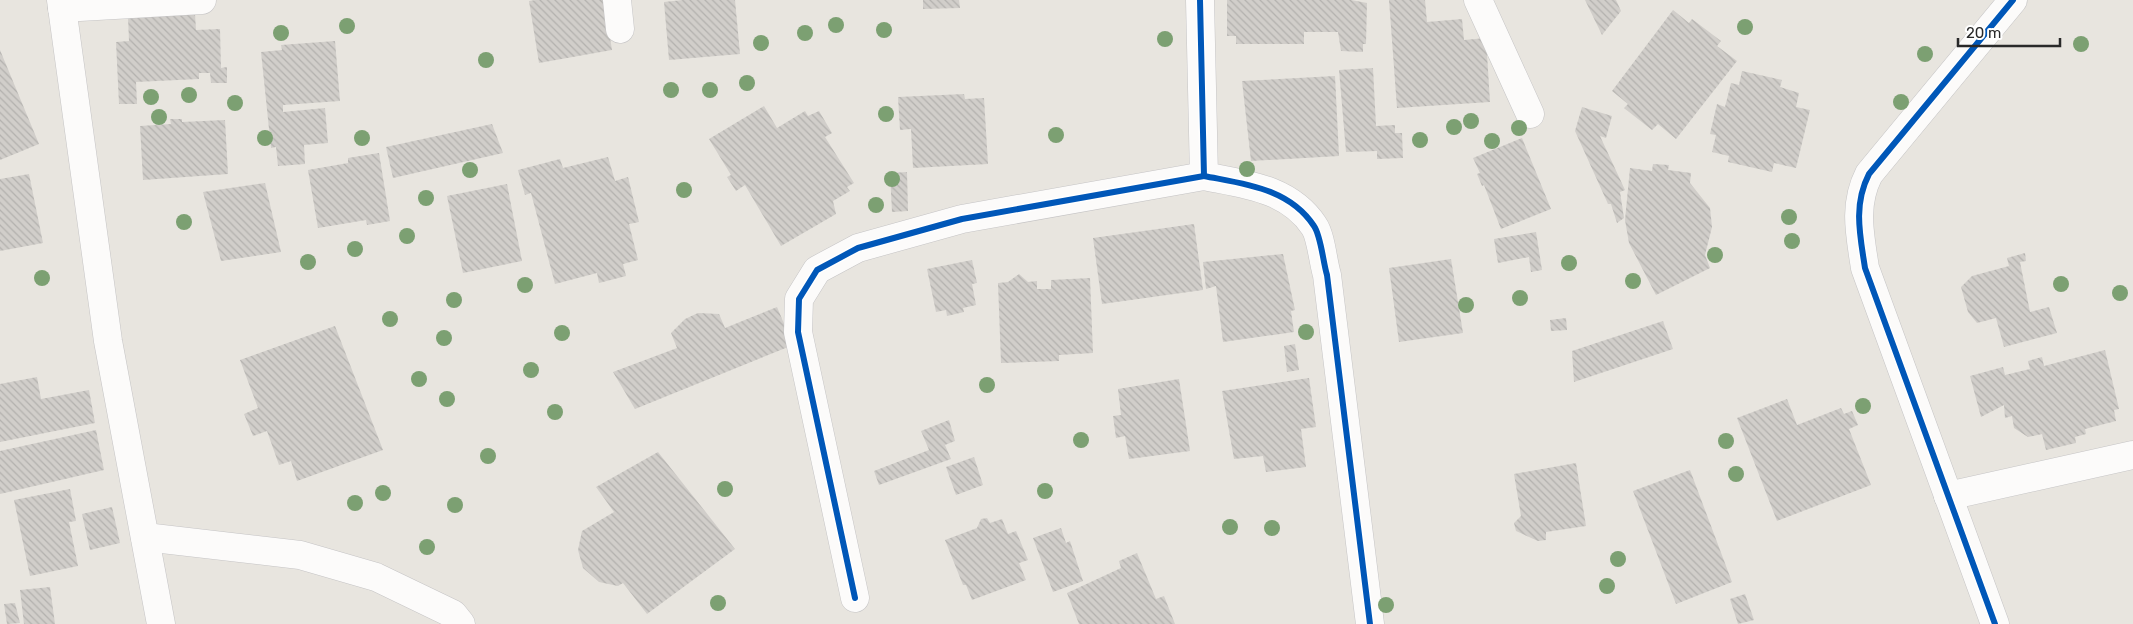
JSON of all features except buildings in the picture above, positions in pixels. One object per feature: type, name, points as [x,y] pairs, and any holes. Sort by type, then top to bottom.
[{"type":"street","points":[[161,624],[108,341],[62,4],[202,0]]},
{"type":"street","points":[[617,0],[620,29]]},
{"type":"street","points":[[1200,0],[1204,176]]},
{"type":"street","points":[[1478,0],[1530,114]]},
{"type":"street","points":[[1995,624],[1865,268],[1858,225],[1858,209],[1862,187],[1869,174],[2012,0]]},
{"type":"street","points":[[855,598],[798,332],[799,299],[817,270],[858,248],[962,219],[1204,176],[1264,188],[1293,203],[1315,227],[1327,275],[1370,624]]},
{"type":"street","points":[[1948,496],[2133,455]]},
{"type":"street","points":[[145,537],[300,555],[376,577],[453,614],[461,624]]},
{"type":"cycle path","points":[[1200,0],[1204,176],[1250,185],[1279,196],[1292,203],[1304,213],[1314,226],[1318,236],[1327,275],[1370,624]]},
{"type":"cycle path","points":[[1995,624],[1865,268],[1859,209],[1864,186],[1869,174],[2013,0]]},
{"type":"cycle path","points":[[855,598],[798,332],[799,299],[817,270],[858,248],[962,219],[1204,176]]}]
